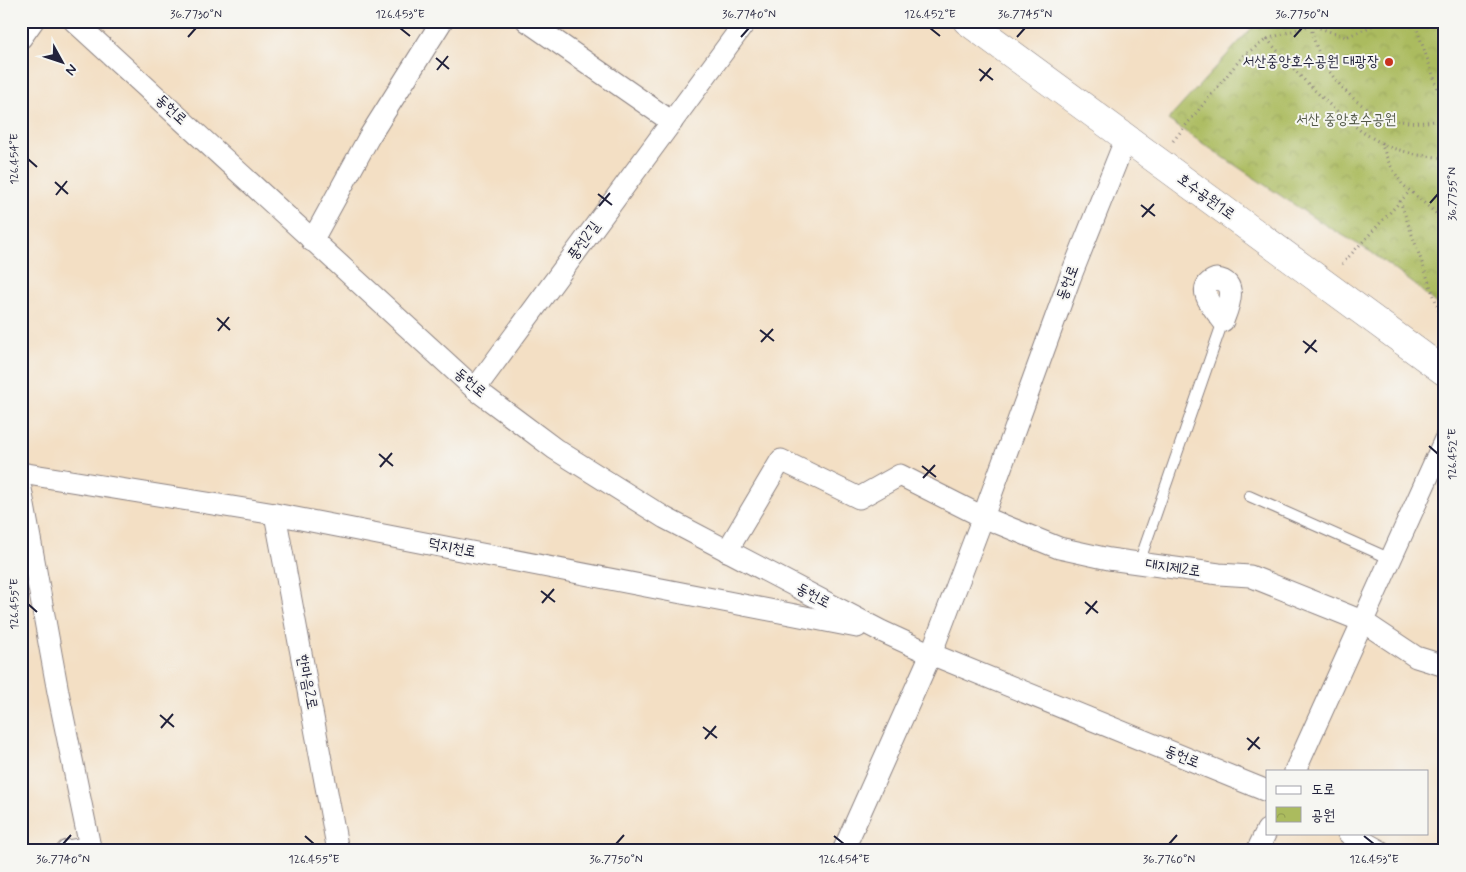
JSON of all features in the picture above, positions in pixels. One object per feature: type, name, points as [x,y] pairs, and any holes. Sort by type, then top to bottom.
[{"type":"main road","name":"호수공원1로","points":[[967,21],[1445,372]]},
{"type":"street","points":[[21,38],[33,21]]},
{"type":"street","name":"동헌로","points":[[74,21],[475,389],[563,454],[665,518],[881,631],[931,654],[1266,791]]},
{"type":"street","points":[[312,241],[369,136],[442,21]]},
{"type":"street","points":[[527,21],[672,122]]},
{"type":"street","name":"풍전2길","points":[[475,389],[746,21]]},
{"type":"street","name":"동헌로","points":[[931,654],[1070,278],[1126,138]]},
{"type":"street","points":[[1295,770],[1445,439]]},
{"type":"street","name":"대지제2로","points":[[727,550],[781,460],[859,498],[900,475],[983,517],[1060,548],[1109,559],[1219,574],[1250,576],[1362,622],[1416,657],[1445,666]]},
{"type":"street","name":"덕지천로","points":[[21,473],[275,514],[881,631]]},
{"type":"street","points":[[21,489],[58,692],[90,846],[67,851]]},
{"type":"street","name":"한마음2로","points":[[275,514],[338,851]]},
{"type":"street","points":[[843,851],[931,654]]},
{"type":"street","points":[[1257,851],[1266,832]]},
{"type":"street","points":[[1350,834],[1380,851]]},
{"type":"lane","points":[[1139,563],[1223,321]]},
{"type":"lane","points":[[1249,496],[1390,559]]},
{"type":"path","points":[[1157,161],[1243,56],[1267,39],[1311,23],[1346,37],[1384,21]]},
{"type":"path","points":[[1414,21],[1445,109]]},
{"type":"path","points":[[1311,23],[1314,41],[1322,60],[1336,82],[1351,97],[1372,112],[1398,121],[1414,122],[1445,119]]},
{"type":"path","points":[[1267,39],[1300,78],[1362,132],[1388,147],[1418,155],[1445,158]]},
{"type":"path","points":[[1381,142],[1389,163],[1402,184],[1445,221]]},
{"type":"path","points":[[1324,284],[1410,191]]},
{"type":"path","points":[[1400,201],[1445,326]]},
{"type":"green space","name":"서산 중앙호수공원","points":[[1258,21],[1445,21],[1445,312],[1414,284],[1371,252],[1317,220],[1168,120]]},
{"type":"place","name":"서산중앙호수공원 대광장","points":[[1389,62]]}]
